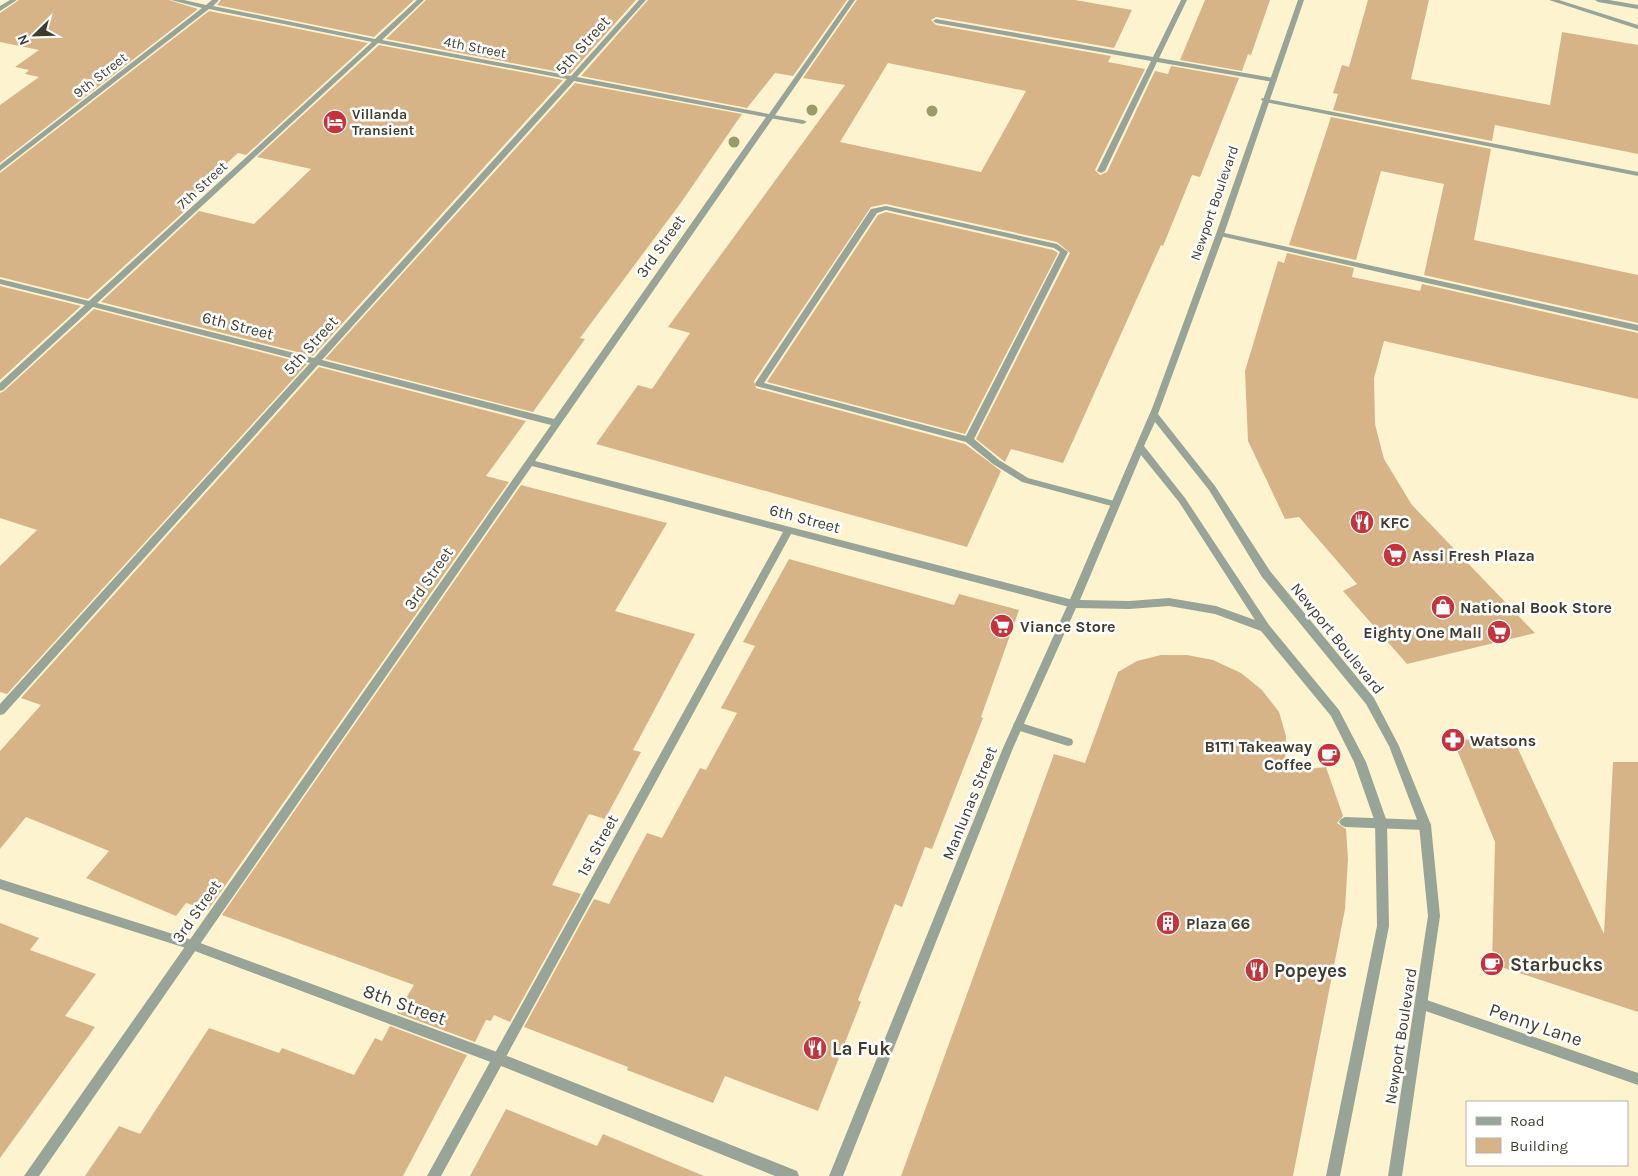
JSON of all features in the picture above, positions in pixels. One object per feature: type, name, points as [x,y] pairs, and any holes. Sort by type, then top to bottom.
[{"type":"street","points":[[0,9],[14,0]]},
{"type":"street","name":"4th Street","points":[[174,0],[377,41],[803,122]]},
{"type":"street","name":"9th Street","points":[[0,169],[216,0]]},
{"type":"street","name":"7th Street","points":[[0,388],[421,0]]},
{"type":"street","name":"5th Street","points":[[0,711],[643,0]]},
{"type":"street","name":"3rd Street","points":[[31,1176],[852,0]]},
{"type":"street","points":[[1101,171],[1184,0]]},
{"type":"street","name":"Newport Boulevard","points":[[1139,446],[1154,415],[1220,234],[1301,0]]},
{"type":"street","points":[[1552,0],[1638,27]]},
{"type":"street","points":[[1598,0],[1638,7]]},
{"type":"street","points":[[936,21],[1274,80]]},
{"type":"street","points":[[1266,100],[1638,174]]},
{"type":"street","points":[[969,440],[1064,252],[1057,246],[896,210],[886,208],[874,211],[759,384],[969,440],[996,462],[1025,480],[1115,504]]},
{"type":"street","points":[[1220,234],[1638,328]]},
{"type":"street","name":"6th Street","points":[[0,280],[556,423]]},
{"type":"street","name":"Newport Boulevard","points":[[1154,415],[1212,488],[1266,574],[1370,701],[1394,746],[1425,825],[1434,916],[1395,1176]]},
{"type":"street","points":[[1139,446],[1182,500],[1265,628],[1335,713],[1360,762],[1381,822],[1383,926],[1333,1176]]},
{"type":"street","name":"Manlunas Street","points":[[836,1176],[1018,726],[1073,604],[1139,446]]},
{"type":"street","name":"6th Street","points":[[528,462],[1073,604],[1130,605],[1169,602],[1216,610],[1265,628]]},
{"type":"street","name":"1st Street","points":[[434,1176],[789,529]]},
{"type":"street","points":[[1018,726],[1068,742]]},
{"type":"street","points":[[1346,822],[1425,825]]},
{"type":"street","name":"8th Street","points":[[0,884],[192,945],[498,1058],[792,1176]]},
{"type":"street","name":"Penny Lane","points":[[1422,1004],[1638,1080]]},
{"type":"building","points":[[19,0],[169,0],[198,9],[0,163],[0,105],[39,77],[25,74],[29,70],[15,67],[39,50],[0,42],[0,13]]},
{"type":"building","points":[[221,0],[414,0],[374,37],[217,5]]},
{"type":"building","points":[[426,0],[636,0],[570,74],[386,39]]},
{"type":"building","points":[[648,0],[847,0],[793,76],[775,73],[747,108],[581,76]]},
{"type":"building","points":[[857,0],[1075,0],[1132,10],[1114,48],[936,17],[931,20],[936,25],[1111,56],[1108,62],[1145,69],[1095,170],[1100,175],[1107,172],[1155,71],[1168,74],[1171,66],[1239,78],[1200,177],[1192,175],[1163,246],[1161,245],[1063,463],[1011,449],[1005,462],[976,439],[1070,253],[1057,242],[886,204],[871,207],[754,381],[756,388],[965,444],[1001,471],[967,547],[596,444],[638,385],[652,389],[690,333],[668,327],[845,85],[803,78]],"holes":[[[888,63],[1026,91],[981,172],[840,142]]]},
{"type":"building","points":[[1205,0],[1270,0],[1251,55],[1248,54],[1242,71],[1180,60]]},
{"type":"building","points":[[1368,0],[1429,0],[1411,79],[1550,105],[1562,32],[1638,45],[1638,154],[1495,125],[1492,141],[1333,110],[1338,94],[1333,93],[1342,65],[1349,67]]},
{"type":"building","points":[[209,11],[368,43],[246,155],[238,153],[180,206],[188,208],[88,299],[0,277],[0,173]]},
{"type":"building","points":[[379,45],[563,80],[313,356],[101,302],[199,211],[254,224],[311,169],[257,157]]},
{"type":"building","points":[[575,83],[742,114],[680,204],[580,338],[585,339],[533,412],[325,359]]},
{"type":"building","points":[[1331,117],[1491,149],[1474,240],[1638,275],[1638,323],[1424,275],[1444,184],[1381,171],[1356,260],[1289,245]]},
{"type":"building","points":[[886,212],[1053,250],[1058,253],[965,434],[767,382],[878,215]]},
{"type":"building","points":[[1287,253],[1354,268],[1352,277],[1420,291],[1422,284],[1638,333],[1638,399],[1384,341],[1374,378],[1375,424],[1384,459],[1412,505],[1535,633],[1407,664],[1343,591],[1357,584],[1299,517],[1285,519],[1248,441],[1245,371],[1278,261],[1284,263]]},
{"type":"building","points":[[0,286],[81,306],[0,380]]},
{"type":"building","points":[[94,309],[307,364],[7,694],[0,692],[0,566],[37,530],[0,518],[0,393]]},
{"type":"building","points":[[319,367],[526,421],[486,476],[509,482],[208,910],[186,903],[176,916],[86,878],[109,851],[26,817],[0,849],[0,751],[41,705],[21,698]]},
{"type":"building","points":[[521,485],[667,523],[615,611],[695,634],[633,750],[641,752],[605,819],[589,814],[552,885],[581,894],[510,1022],[494,1015],[491,1021],[486,1020],[475,1042],[397,1013],[414,985],[222,915]]},
{"type":"building","points":[[789,559],[954,605],[959,594],[1019,610],[981,717],[983,718],[932,849],[925,847],[902,907],[895,904],[858,1000],[861,1002],[818,1111],[725,1076],[713,1103],[627,1070],[628,1067],[524,1027],[594,899],[609,904],[647,833],[662,838],[700,768],[706,770],[737,713],[721,708],[755,646],[743,642]]},
{"type":"building","name":"Plaza 66","points":[[1161,655],[1187,655],[1213,660],[1241,673],[1262,690],[1279,712],[1286,736],[1285,772],[1326,767],[1343,816],[1337,823],[1346,829],[1348,859],[1345,909],[1293,1176],[901,1176],[1054,754],[1085,763],[1118,672],[1137,661]]},
{"type":"building","points":[[1513,738],[1604,934],[1613,762],[1638,762],[1638,1012],[1492,964],[1495,842],[1453,740]]},
{"type":"building","points":[[0,923],[39,938],[30,950],[96,974],[65,1016],[95,1027],[0,1158]]},
{"type":"building","points":[[390,1026],[467,1055],[403,1176],[85,1176],[119,1126],[140,1134],[209,1028],[279,1053],[282,1048],[354,1075],[375,1038],[382,1041]]},
{"type":"building","points":[[506,1109],[597,1146],[603,1134],[704,1176],[470,1176]]},
{"type":"place","name":"Villanda Transient","points":[[335,122]]},
{"type":"place","name":"KFC","points":[[1362,522]]},
{"type":"place","name":"Assi Fresh Plaza","points":[[1395,555]]},
{"type":"place","name":"National Book Store","points":[[1443,607]]},
{"type":"place","name":"Viance Store","points":[[1002,626]]},
{"type":"place","name":"Eighty One Mall","points":[[1499,632]]},
{"type":"place","name":"Watsons","points":[[1453,740]]},
{"type":"place","name":"B1T1 Takeaway Coffee","points":[[1329,755]]},
{"type":"place","name":"Plaza 66","points":[[1168,923]]},
{"type":"place","name":"Starbucks","points":[[1492,964]]},
{"type":"place","name":"Popeyes","points":[[1257,970]]},
{"type":"place","name":"La Fuk","points":[[815,1048]]}]
